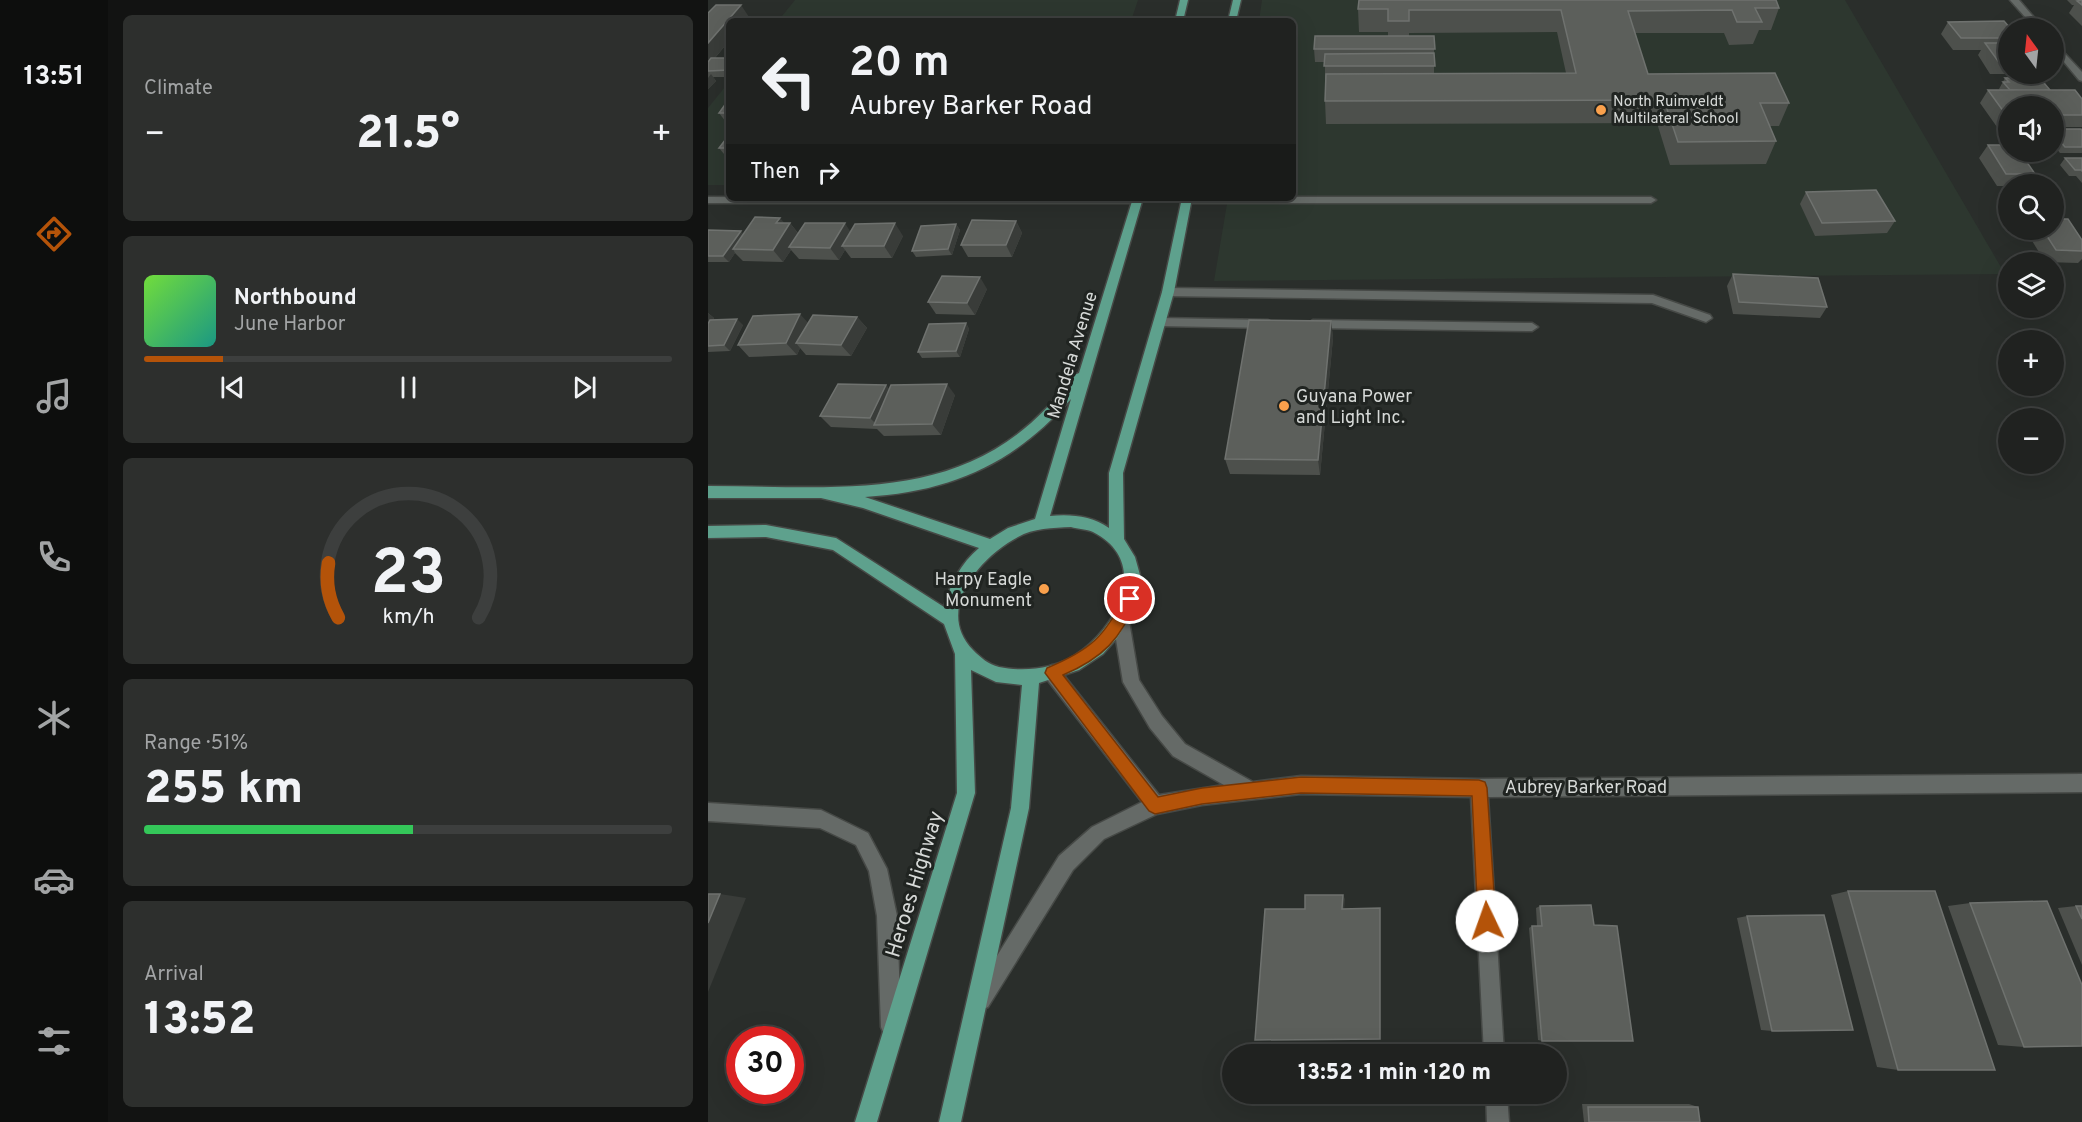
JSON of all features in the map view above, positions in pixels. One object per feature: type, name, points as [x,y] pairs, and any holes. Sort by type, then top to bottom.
[{"type":"main road","points":[[1180,18],[1184,0]]},
{"type":"main road","points":[[1233,18],[1237,0]]},
{"type":"main road","name":"Mandela Avenue","points":[[1041,522],[1137,201]]},
{"type":"main road","points":[[1117,542],[1116,473],[1168,292],[1187,201]]},
{"type":"main road","points":[[708,492],[872,492],[932,483],[984,463],[1026,434],[1067,397],[1091,358]]},
{"type":"main road","points":[[821,492],[863,502],[990,546]]},
{"type":"main road","points":[[1071,520],[1097,527],[1117,542],[1128,558],[1132,577],[1130,599],[1121,621],[1104,643],[1080,661],[1052,673],[1031,677],[1005,676],[981,669],[963,654],[953,638],[950,620],[954,593],[968,567],[990,546],[1014,531],[1041,522],[1071,520]]},
{"type":"main road","points":[[708,532],[766,531],[836,544],[950,620]]},
{"type":"main road","name":"Heroes Highway","points":[[866,1122],[891,1033],[966,793],[963,654]]},
{"type":"main road","points":[[950,1122],[1020,808],[1031,677]]},
{"type":"street","points":[[2014,0],[2030,18]]},
{"type":"street","points":[[2064,57],[2082,78]]},
{"type":"street","points":[[1296,199],[1651,200]]},
{"type":"street","points":[[708,200],[726,200]]},
{"type":"street","points":[[1168,292],[1653,299],[1706,318]]},
{"type":"street","points":[[1160,322],[1277,324]]},
{"type":"street","points":[[1300,324],[1532,327]]},
{"type":"street","points":[[1121,621],[1131,682],[1156,723],[1179,750],[1252,791]]},
{"type":"street","points":[[1052,673],[1155,806]]},
{"type":"street","name":"Aubrey Barker Road","points":[[975,1009],[1066,863],[1098,833],[1155,806],[1202,796],[1301,785],[1479,788],[2082,783]]},
{"type":"street","points":[[1479,788],[1493,1044]]},
{"type":"street","points":[[708,812],[821,819],[862,839],[878,869],[887,916],[891,1033]]},
{"type":"street","points":[[1497,1104],[1498,1122]]},
{"type":"shaded area","points":[[795,0],[1138,0],[1132,18],[780,18]]},
{"type":"shaded area","name":"North Ruimveldt Multilateral School","points":[[1262,0],[1845,0],[1998,262],[1998,274],[1214,281],[1227,201],[1296,201],[1296,18],[1259,18]]},
{"type":"shaded area","points":[[726,86],[726,185],[708,185],[708,108]]},
{"type":"building","points":[[1359,0],[1776,0],[1779,8],[1755,8],[1762,22],[1737,22],[1732,10],[1628,11],[1648,74],[1775,73],[1789,103],[1760,103],[1776,141],[1678,142],[1664,100],[1325,101],[1326,74],[1576,73],[1561,10],[1409,10],[1409,21],[1388,21],[1388,9],[1358,9]]},
{"type":"building","points":[[716,5],[741,5],[730,18],[726,18],[726,22],[708,43],[708,13]]},
{"type":"building","points":[[1998,21],[1998,38],[1961,38],[1948,22]]},
{"type":"building","points":[[1315,36],[1434,36],[1435,49],[1314,49]]},
{"type":"building","points":[[1985,43],[1998,43],[1998,61]]},
{"type":"building","points":[[1434,53],[1435,66],[1324,66],[1325,54]]},
{"type":"building","points":[[711,58],[726,58],[726,70],[708,71],[708,62]]},
{"type":"building","points":[[2005,84],[2045,84],[2050,90],[2010,90]]},
{"type":"building","points":[[1988,90],[2075,90],[2082,99],[2082,115],[2064,115],[2064,96],[1998,96],[1998,104]]},
{"type":"building","points":[[726,103],[726,113],[719,113]]},
{"type":"building","points":[[2064,129],[2081,129],[2082,147],[2065,147]]},
{"type":"building","points":[[726,139],[726,148],[719,148]]},
{"type":"building","points":[[1988,145],[1998,145],[1998,161]]},
{"type":"building","points":[[2065,158],[2082,158],[2082,171],[2075,170]]},
{"type":"building","points":[[1999,162],[2027,162],[2035,174],[2006,174]]},
{"type":"building","points":[[1876,190],[1895,221],[1822,223],[1806,192]]},
{"type":"building","points":[[755,217],[780,218],[776,223],[790,223],[773,250],[733,249]]},
{"type":"building","points":[[2064,219],[2068,219],[2082,240],[2082,251],[2056,250],[2050,240],[2064,240]]},
{"type":"building","points":[[972,220],[1016,221],[1006,245],[961,245]]},
{"type":"building","points":[[805,223],[845,223],[830,248],[789,247]]},
{"type":"building","points":[[895,223],[884,246],[842,246],[855,224]]},
{"type":"building","points":[[956,224],[948,249],[912,251],[921,226]]},
{"type":"building","points":[[708,230],[741,231],[723,256],[708,256]]},
{"type":"building","points":[[1733,274],[1818,278],[1827,307],[1739,302]]},
{"type":"building","points":[[942,276],[980,277],[967,303],[928,302]]},
{"type":"building","points":[[800,314],[786,343],[738,345],[753,316]]},
{"type":"building","points":[[813,315],[857,317],[841,345],[796,343]]},
{"type":"building","points":[[737,319],[724,345],[708,346],[710,320]]},
{"type":"building","name":"Guyana Power and Light Inc.","points":[[1249,320],[1331,321],[1318,460],[1225,459]]},
{"type":"building","points":[[966,323],[956,351],[918,352],[929,324]]},
{"type":"building","points":[[838,384],[886,385],[870,418],[820,416]]},
{"type":"building","points":[[947,384],[932,424],[874,425],[891,385]]},
{"type":"building","points":[[1848,891],[1935,891],[1995,1070],[1898,1070]]},
{"type":"building","points":[[708,894],[720,894],[708,923]]},
{"type":"building","points":[[1305,895],[1343,895],[1342,909],[1380,908],[1380,1039],[1255,1040],[1265,909],[1305,909]]},
{"type":"building","points":[[2047,901],[2082,985],[2082,1046],[2024,1047],[1970,903]]},
{"type":"building","points":[[1591,905],[1594,925],[1617,926],[1633,1041],[1542,1041],[1532,926],[1542,926],[1540,906]]},
{"type":"building","points":[[2076,906],[2082,906],[2082,919]]},
{"type":"building","points":[[1824,915],[1853,1030],[1772,1031],[1747,916]]},
{"type":"building","points":[[1588,1107],[1698,1107],[1700,1122],[1589,1122]]},
{"type":"place","name":"North Ruimveldt Multilateral School","points":[[1601,110]]},
{"type":"place","name":"Guyana Power and Light Inc.","points":[[1284,406]]},
{"type":"place","name":"Harpy Eagle Monument","points":[[1044,589]]},
{"type":"route","points":[[1130,599],[1121,621],[1104,643],[1080,661],[1052,673],[1155,806],[1202,796],[1301,785],[1479,788],[1487,921]]}]
